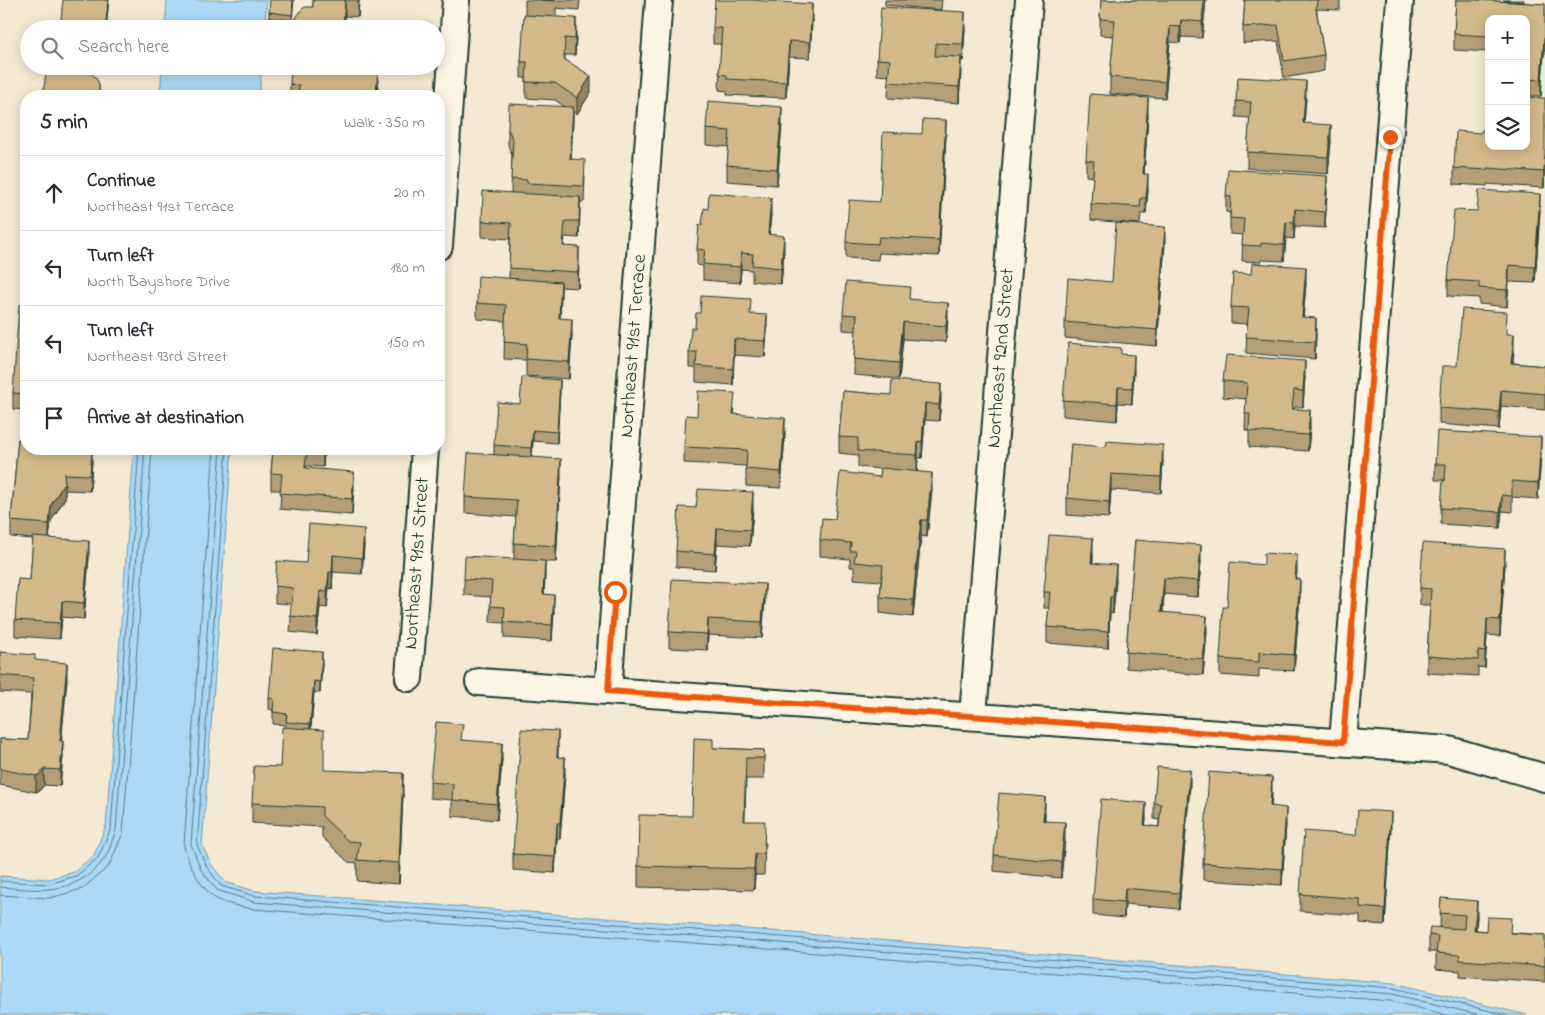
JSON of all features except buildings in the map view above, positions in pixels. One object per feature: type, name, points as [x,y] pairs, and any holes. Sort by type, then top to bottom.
[{"type":"street","points":[[445,159],[456,0]]},
{"type":"street","name":"Northeast 91st Terrace","points":[[608,691],[659,0]]},
{"type":"street","name":"Northeast 92nd Street","points":[[973,716],[1029,0]]},
{"type":"street","points":[[1343,742],[1400,0]]},
{"type":"street","name":"Northeast 91st Street","points":[[409,678],[425,455]]},
{"type":"street","points":[[479,682],[1449,750],[1545,778]]},
{"type":"water","points":[[167,0],[267,0],[265,20],[166,20]]},
{"type":"water","points":[[161,75],[261,75],[260,90],[160,90]]},
{"type":"water","points":[[134,455],[232,455],[202,845],[211,864],[225,882],[255,891],[722,927],[1394,983],[1527,1015],[0,1015],[0,876],[49,879],[74,872],[94,855],[106,826]]},
{"type":"route","points":[[615,592],[608,691],[1343,742],[1390,137]]}]
